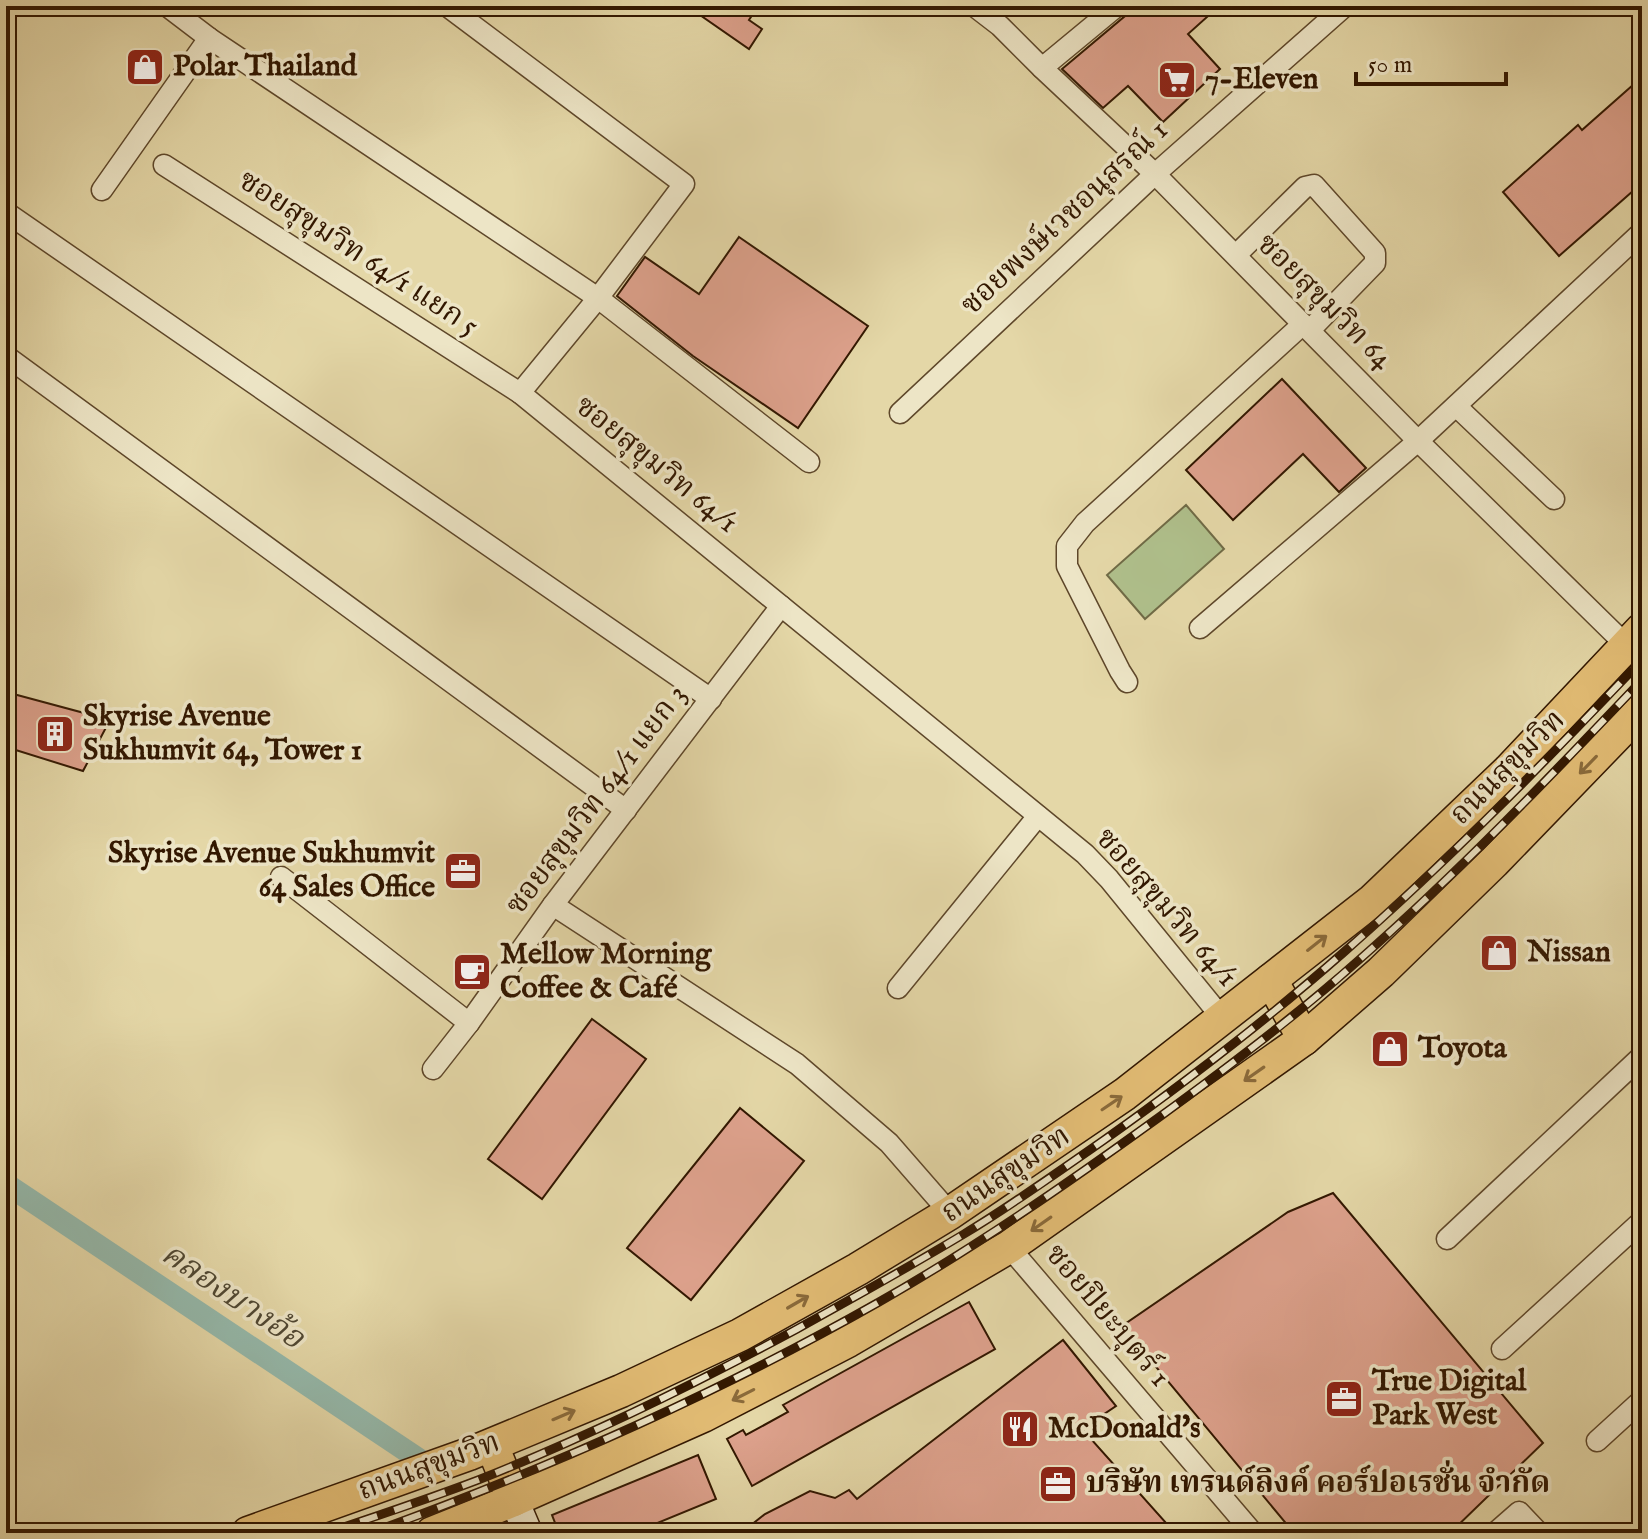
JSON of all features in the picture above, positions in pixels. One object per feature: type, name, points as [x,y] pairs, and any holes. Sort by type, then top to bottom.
[{"type":"main road","name":"ถนนสุขุมวิท","points":[[248,1533],[492,1445],[621,1391],[740,1335],[950,1213],[1125,1094],[1373,900],[1509,770],[1634,637]]},
{"type":"main road","name":"ถนนสุขุมวิท","points":[[432,1533],[514,1500],[715,1410],[848,1341],[1009,1247],[1304,1039],[1381,972],[1472,884],[1642,709]]},
{"type":"main road","points":[[1271,980],[1304,1039]]},
{"type":"main road","points":[[492,1445],[514,1500]]},
{"type":"street","points":[[167,6],[209,38],[598,298],[809,462]]},
{"type":"street","points":[[447,6],[684,184],[598,298],[520,393]]},
{"type":"street","name":"ซอยสุขุมวิท 64","points":[[974,6],[1000,26],[1155,174],[1418,441],[1634,637]]},
{"type":"street","points":[[1042,68],[1117,6]]},
{"type":"street","name":"ซอยพงษ์เวชอนุสรณ์ 1","points":[[900,413],[1155,174],[1345,6]]},
{"type":"street","points":[[102,190],[209,38]]},
{"type":"street","name":"ซอยสุขุมวิท 64/1 แยก 5","points":[[164,165],[520,393]]},
{"type":"street","points":[[1127,682],[1067,566],[1067,546],[1085,523],[1375,263],[1375,253],[1314,185],[1305,187],[1236,255]]},
{"type":"street","points":[[7,213],[711,699]]},
{"type":"street","points":[[1200,628],[1418,441],[1642,232]]},
{"type":"street","points":[[6,356],[626,810]]},
{"type":"street","name":"ซอยสุขุมวิท 64/1","points":[[520,393],[1085,854],[1223,1019]]},
{"type":"street","points":[[1456,406],[1554,499]]},
{"type":"street","name":"ซอยสุขุมวิท 64/1 แยก 3","points":[[433,1069],[553,905],[781,606]]},
{"type":"street","points":[[898,988],[1038,816]]},
{"type":"street","points":[[281,877],[469,1023]]},
{"type":"street","points":[[553,905],[797,1064],[889,1143],[950,1213]]},
{"type":"street","points":[[1447,1239],[1642,1056]]},
{"type":"street","points":[[1502,1349],[1642,1221]]},
{"type":"street","name":"ซอยปิยะบุตร์ 1","points":[[1009,1247],[1253,1533]]},
{"type":"street","points":[[1597,1441],[1642,1400]]},
{"type":"street","points":[[514,1500],[528,1533]]},
{"type":"street","points":[[1495,1533],[1519,1512],[1539,1533]]},
{"type":"green space","points":[[1186,505],[1224,549],[1145,619],[1107,575]]},
{"type":"building","points":[[687,6],[758,6],[749,20],[762,29],[749,49]]},
{"type":"building","points":[[1130,6],[1197,6],[1207,17],[1188,34],[1220,69],[1163,122],[1128,86],[1103,108],[1062,69],[1125,16]]},
{"type":"building","points":[[1642,77],[1642,183],[1559,256],[1503,192],[1578,125],[1582,130]]},
{"type":"building","points":[[739,237],[868,326],[798,428],[693,356],[617,296],[645,257],[699,294]]},
{"type":"building","points":[[1282,379],[1366,468],[1339,492],[1303,454],[1233,520],[1186,470]]},
{"type":"building","name":"Skyrise Avenue Sukhumvit 64, Tower 1","points":[[6,692],[110,720],[83,771],[6,747]]},
{"type":"building","points":[[592,1019],[646,1059],[542,1199],[488,1159]]},
{"type":"building","points":[[740,1108],[804,1161],[691,1300],[627,1248]]},
{"type":"building","name":"True Digital Park West","points":[[1333,1193],[1543,1443],[1450,1533],[1294,1533],[1122,1326],[1288,1212]]},
{"type":"building","points":[[969,1302],[995,1349],[752,1486],[727,1439],[743,1430],[746,1435],[788,1412],[783,1405]]},
{"type":"building","points":[[1063,1340],[1116,1406],[1082,1429],[1175,1533],[741,1533],[765,1514],[810,1491],[835,1498],[849,1490],[857,1499]]},
{"type":"building","points":[[698,1455],[716,1499],[633,1533],[559,1533],[552,1515]]},
{"type":"waterway","name":"คลองบางอ้อ","points":[[6,1184],[423,1462]]},
{"type":"railway","points":[[326,1533],[478,1480],[639,1409],[818,1317],[1017,1200],[1166,1095],[1315,977],[1459,846],[1642,660]]},
{"type":"railway","points":[[370,1533],[501,1483],[693,1399],[879,1302],[1021,1214],[1210,1080],[1336,980],[1469,858],[1642,680]]},
{"type":"place","name":"Polar Thailand","points":[[145,67]]},
{"type":"place","name":"7-Eleven","points":[[1177,80]]},
{"type":"place","name":"Skyrise Avenue Sukhumvit 64, Tower 1","points":[[55,734]]},
{"type":"place","name":"Skyrise Avenue Sukhumvit 64 Sales Office","points":[[463,871]]},
{"type":"place","name":"Nissan","points":[[1499,953]]},
{"type":"place","name":"Mellow Morning Coffee & Café","points":[[472,972]]},
{"type":"place","name":"Toyota","points":[[1390,1049]]},
{"type":"place","name":"True Digital Park West","points":[[1344,1399]]},
{"type":"place","name":"McDonald's","points":[[1020,1429]]},
{"type":"place","name":"บริษัท เทรนด์ลิงค์ คอร์ปอเรชั่น จำกัด","points":[[1058,1484]]}]
